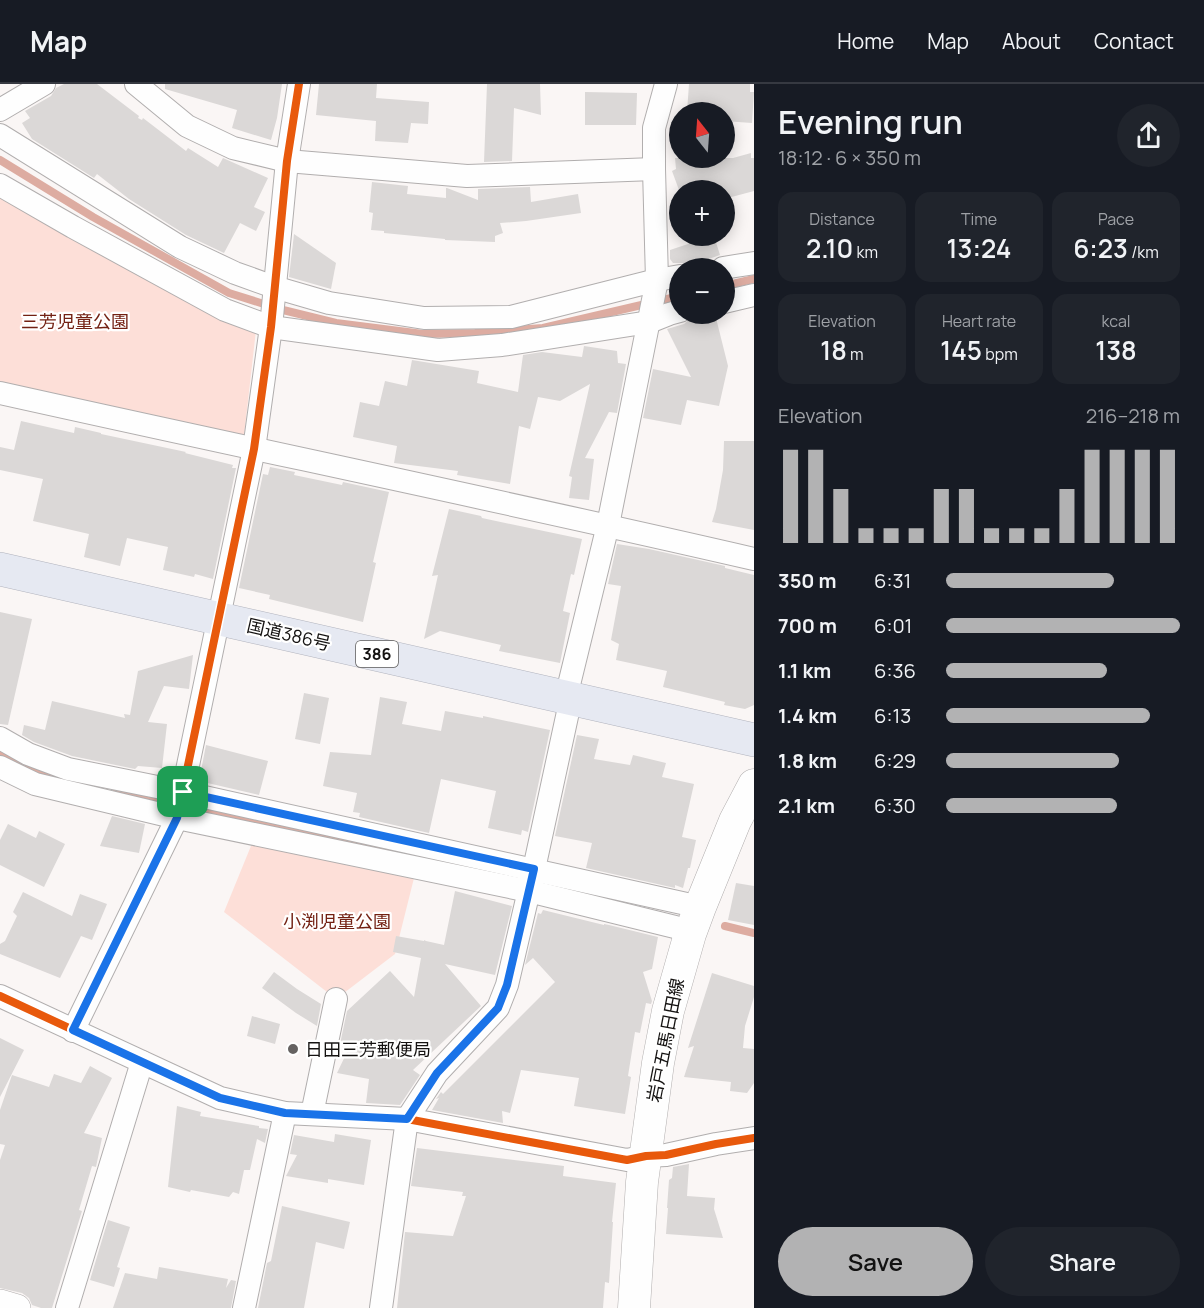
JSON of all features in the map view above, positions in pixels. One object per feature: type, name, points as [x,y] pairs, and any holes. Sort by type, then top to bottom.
[{"type":"highway","name":"国道386号","points":[[0,569],[754,740]]},
{"type":"main road","name":"岩戸五馬日田線","points":[[634,1308],[642,1182],[658,1062],[666,1021],[695,920],[735,822],[754,785]]},
{"type":"street","points":[[0,110],[44,84]]},
{"type":"street","points":[[136,84],[187,126],[233,148],[287,160],[467,176],[654,169]]},
{"type":"street","points":[[73,1030],[177,818],[254,449],[270,327],[287,160],[299,84]]},
{"type":"street","points":[[381,1308],[407,1119],[437,1073],[498,1008],[507,985],[529,891],[569,697],[608,525],[657,280],[654,128],[666,84]]},
{"type":"street","points":[[0,135],[180,247],[234,273],[329,303],[424,318],[511,317],[669,278]]},
{"type":"street","points":[[0,184],[73,227],[225,310],[270,327],[438,350],[502,345],[649,322],[669,314]]},
{"type":"street","points":[[735,266],[754,263]]},
{"type":"street","points":[[735,299],[754,295]]},
{"type":"street","points":[[0,393],[608,525],[754,559]]},
{"type":"street","points":[[0,738],[28,754],[68,769],[534,869],[695,920]]},
{"type":"street","points":[[0,767],[35,784],[177,818],[529,891],[675,927],[695,920]]},
{"type":"street","points":[[0,996],[220,1098],[285,1113],[407,1119],[627,1160],[754,1138]]},
{"type":"street","points":[[312,1114],[336,999]]},
{"type":"street","points":[[67,1308],[142,1062]]},
{"type":"street","points":[[244,1308],[285,1113]]},
{"type":"street","points":[[0,1303],[17,1308]]},
{"type":"green space","name":"三芳児童公園","points":[[0,193],[256,330],[244,436],[0,382]]},
{"type":"green space","name":"小渕児童公園","points":[[253,841],[415,874],[395,954],[336,999],[224,912]]},
{"type":"building","points":[[64,84],[97,84],[139,116],[138,118],[142,120],[143,118],[186,151],[188,148],[218,167],[223,158],[268,178],[254,207],[265,212],[256,231],[240,223],[224,253],[186,235],[129,199],[97,174],[94,178],[32,139],[22,123],[30,118],[25,111],[51,96],[56,88]]},
{"type":"building","points":[[165,84],[282,84],[271,140],[232,128],[237,110],[165,89]]},
{"type":"building","points":[[319,84],[377,84],[376,98],[429,102],[428,124],[411,123],[408,143],[375,141],[376,121],[316,115]]},
{"type":"building","points":[[487,84],[540,84],[541,115],[514,108],[512,161],[484,162]]},
{"type":"building","points":[[689,84],[750,84],[750,92],[754,92],[752,123],[735,122],[735,102],[688,102]]},
{"type":"building","points":[[585,92],[637,93],[636,125],[585,125]]},
{"type":"building","points":[[751,153],[751,158],[754,158],[754,191],[735,196],[735,180],[675,180],[672,171],[676,168],[735,168],[735,157]]},
{"type":"building","points":[[372,182],[408,186],[407,194],[446,198],[447,188],[478,200],[478,189],[530,187],[531,202],[578,194],[581,213],[500,223],[503,233],[495,236],[495,242],[445,240],[384,233],[384,231],[371,230],[373,213],[369,212]]},
{"type":"building","points":[[294,234],[336,263],[331,289],[289,277]]},
{"type":"building","points":[[682,246],[717,246],[720,255],[712,258],[670,258],[670,250]]},
{"type":"building","points":[[684,324],[718,324],[728,366],[719,406],[687,400],[681,425],[643,418],[653,369],[691,377],[667,329]]},
{"type":"building","points":[[584,346],[617,351],[618,363],[626,364],[617,413],[609,412],[585,458],[594,459],[589,500],[569,498],[572,477],[569,476],[590,384],[560,401],[538,397],[530,429],[519,426],[510,484],[457,475],[458,471],[394,463],[397,446],[353,437],[360,402],[379,406],[385,381],[407,386],[412,360],[479,371],[477,383],[518,392],[523,355],[542,352],[582,357]]},
{"type":"building","points":[[21,421],[74,433],[75,427],[233,465],[232,468],[236,468],[213,579],[163,570],[168,547],[127,538],[120,566],[84,557],[89,534],[33,521],[43,479],[0,470],[0,447],[14,450]]},
{"type":"building","points":[[724,441],[754,441],[754,530],[712,522],[723,470]]},
{"type":"building","points":[[270,467],[295,472],[294,475],[389,492],[373,562],[376,563],[363,622],[269,599],[270,595],[239,588],[263,474],[268,475]]},
{"type":"building","points":[[449,509],[582,539],[563,611],[570,613],[560,663],[499,651],[501,645],[440,631],[424,639],[438,575],[432,576]]},
{"type":"building","points":[[617,544],[725,566],[725,568],[754,575],[754,705],[745,709],[724,705],[725,702],[663,687],[667,671],[616,660],[619,644],[611,640],[621,586],[608,584]]},
{"type":"building","points":[[0,612],[32,619],[8,725],[0,724]]},
{"type":"building","points":[[193,655],[189,689],[164,686],[148,722],[167,724],[162,768],[138,766],[135,769],[72,756],[34,742],[22,735],[24,725],[45,730],[52,701],[125,718],[124,714],[130,715],[138,671]]},
{"type":"building","points":[[304,693],[329,698],[320,744],[295,739]]},
{"type":"building","points":[[380,697],[407,702],[402,724],[441,731],[445,711],[483,718],[483,716],[550,730],[528,832],[522,830],[521,835],[488,828],[496,791],[441,779],[429,833],[359,817],[360,813],[353,812],[357,793],[323,786],[330,752],[371,755]]},
{"type":"building","points":[[577,735],[599,739],[594,759],[630,765],[633,755],[666,763],[662,777],[694,784],[682,837],[696,840],[683,888],[586,868],[592,843],[555,836]]},
{"type":"building","points":[[206,745],[268,761],[259,795],[199,781]]},
{"type":"building","points":[[112,816],[145,824],[139,853],[100,846]]},
{"type":"building","points":[[8,824],[36,838],[39,831],[65,844],[44,887],[0,865],[0,840]]},
{"type":"building","points":[[736,883],[754,886],[754,925],[728,920]]},
{"type":"building","points":[[455,891],[512,906],[495,975],[445,964],[481,1006],[413,1070],[420,1075],[400,1105],[366,1103],[369,1079],[337,1073],[349,1048],[340,1044],[347,1011],[390,971],[414,997],[421,958],[393,952],[396,936],[444,945]]},
{"type":"building","points":[[23,892],[72,916],[80,894],[107,904],[92,940],[81,936],[60,978],[0,954],[0,944],[5,941],[17,916],[13,912]]},
{"type":"building","points":[[543,910],[658,937],[652,969],[643,972],[652,1001],[651,1004],[646,1003],[640,1033],[635,1032],[625,1114],[574,1106],[579,1078],[521,1070],[510,1113],[502,1111],[503,1123],[432,1110],[441,1092],[443,1094],[555,982],[533,958],[525,965],[538,913],[541,914]]},
{"type":"building","points":[[274,972],[321,1004],[317,1026],[262,988]]},
{"type":"building","points":[[712,973],[754,986],[754,997],[745,1026],[743,1048],[754,1049],[754,1083],[747,1093],[730,1091],[731,1082],[684,1077],[694,1046],[688,1048]]},
{"type":"building","points":[[252,1016],[280,1024],[275,1044],[247,1036]]},
{"type":"building","points":[[0,1038],[24,1050],[0,1097]]},
{"type":"building","points":[[90,1066],[112,1078],[84,1133],[102,1138],[96,1167],[92,1166],[79,1210],[82,1211],[52,1308],[41,1308],[32,1305],[29,1298],[22,1293],[0,1288],[0,1160],[5,1145],[0,1144],[0,1110],[12,1075],[49,1087],[54,1074],[81,1083]]},
{"type":"building","points":[[177,1106],[201,1112],[200,1116],[268,1129],[265,1143],[257,1139],[250,1170],[244,1170],[239,1194],[233,1192],[229,1197],[168,1187]]},
{"type":"building","points":[[335,1134],[371,1140],[364,1185],[328,1179],[328,1183],[286,1176],[297,1155],[290,1154],[294,1135],[334,1142]]},
{"type":"building","points":[[417,1148],[564,1166],[563,1176],[616,1183],[609,1283],[605,1282],[603,1308],[397,1308],[405,1232],[453,1236],[466,1196],[462,1196],[463,1192],[411,1186]]},
{"type":"building","points":[[689,1164],[687,1196],[715,1198],[714,1209],[723,1238],[666,1234],[669,1180],[672,1178],[673,1167]]},
{"type":"building","points":[[282,1206],[350,1222],[344,1249],[316,1242],[304,1308],[258,1308],[267,1263],[271,1261]]},
{"type":"building","points":[[108,1220],[130,1227],[117,1267],[120,1268],[114,1287],[90,1280]]},
{"type":"building","points":[[159,1267],[228,1279],[226,1288],[231,1280],[236,1281],[231,1308],[113,1308],[125,1273],[157,1279]]},
{"type":"waterway","points":[[0,160],[93,217],[229,293],[336,323],[423,334],[475,333],[543,328],[669,299]]},
{"type":"waterway","points":[[735,283],[754,279]]},
{"type":"waterway","points":[[0,751],[37,772],[62,777]]},
{"type":"waterway","points":[[117,790],[451,864]]},
{"type":"waterway","points":[[725,926],[754,933]]},
{"type":"cycle path","points":[[73,1031],[177,818],[254,449],[271,327],[287,161],[299,84]]},
{"type":"cycle path","points":[[0,996],[220,1098],[285,1113],[407,1119],[627,1160],[754,1138]]},
{"type":"place","name":"日田三芳郵便局","points":[[293,1049]]},
{"type":"route","points":[[183,792],[534,869],[507,985],[498,1008],[437,1073],[407,1119],[285,1113],[220,1098],[73,1030],[177,818],[183,792]]}]
